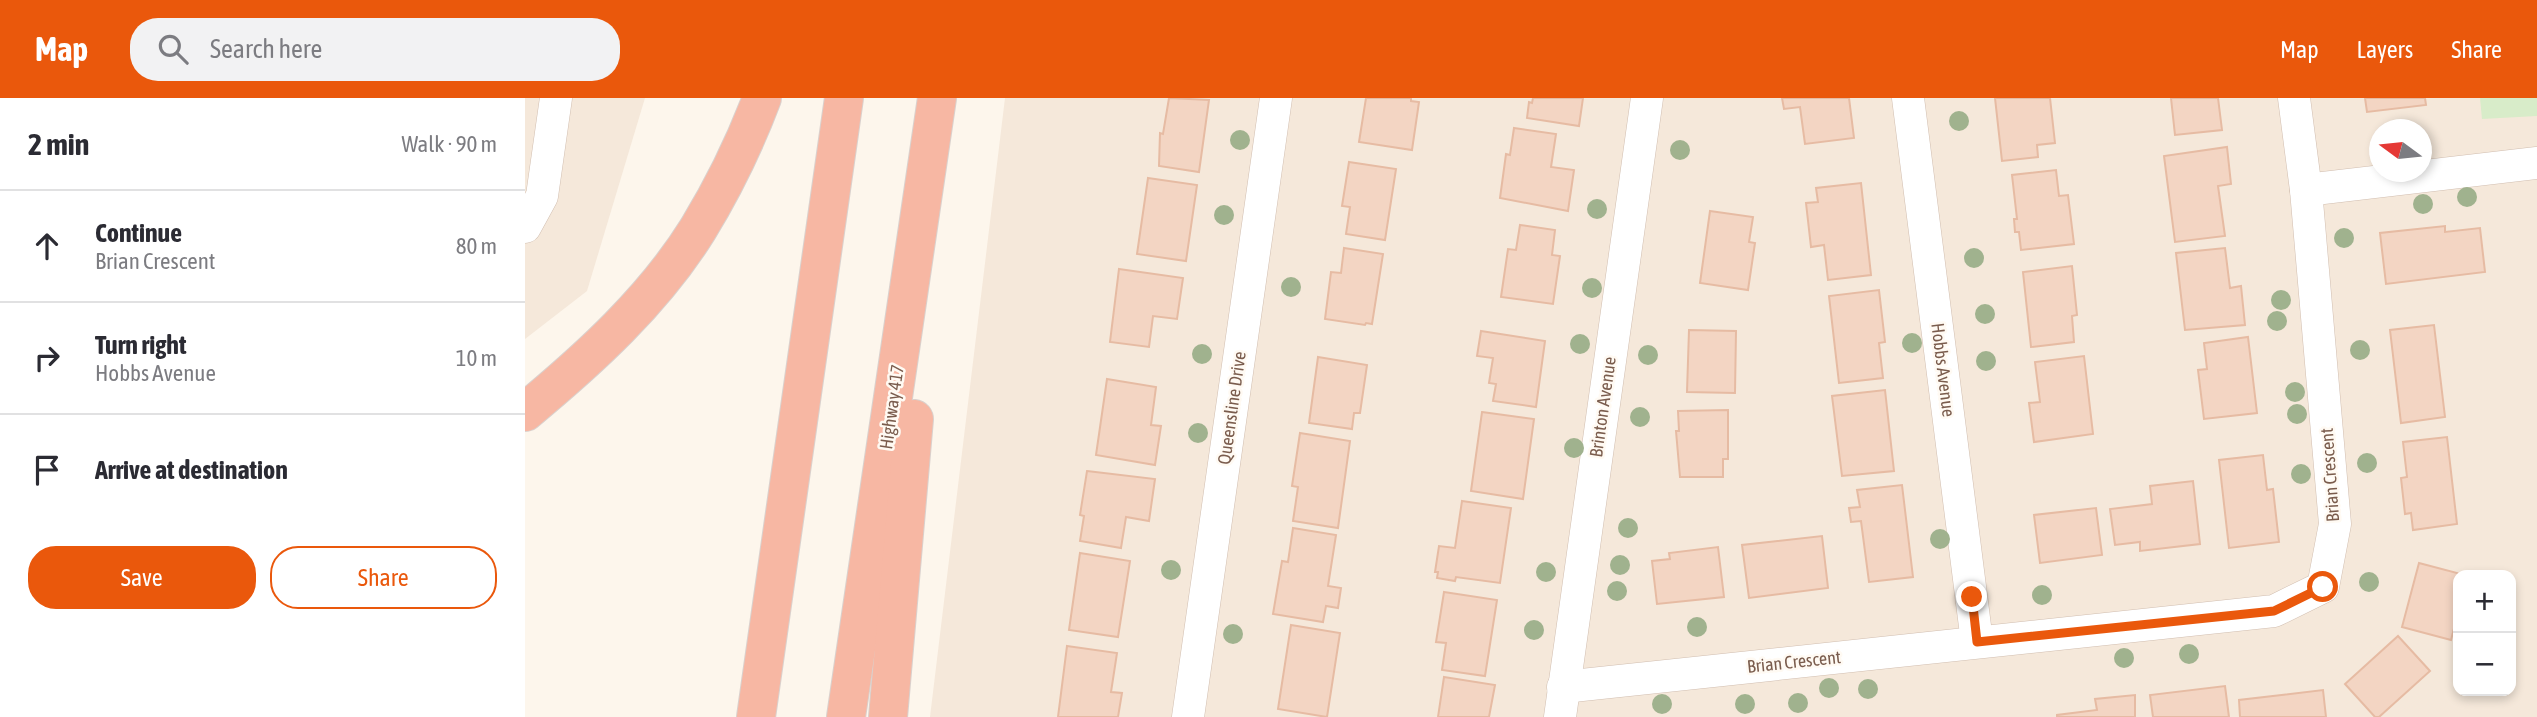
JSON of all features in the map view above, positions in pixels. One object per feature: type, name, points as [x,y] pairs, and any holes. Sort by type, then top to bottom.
[{"type":"highway","points":[[525,412],[575,370],[662,279],[698,229],[731,169],[762,98]]},
{"type":"highway","points":[[756,717],[844,98]]},
{"type":"highway","points":[[888,717],[940,98]]},
{"type":"highway","name":"Highway 417","points":[[846,717],[940,98]]},
{"type":"street","points":[[526,227],[542,196],[557,98]]},
{"type":"street","name":"Queensline Drive","points":[[1188,717],[1276,98]]},
{"type":"street","name":"Brinton Avenue","points":[[1561,702],[1647,98]]},
{"type":"street","name":"Hobbs Avenue","points":[[1908,98],[1977,642]]},
{"type":"street","name":"Brian Crescent","points":[[1561,702],[1977,642],[2274,611],[2323,587],[2335,524],[2306,190],[2294,98]]},
{"type":"street","points":[[2306,190],[2537,163]]},
{"type":"shaded area","points":[[525,98],[645,98],[587,291],[525,339]]},
{"type":"shaded area","points":[[1005,98],[2537,98],[2537,717],[930,717]]},
{"type":"green space","points":[[2480,98],[2537,98],[2537,116],[2482,119]]},
{"type":"building","points":[[1169,98],[1209,100],[1199,172],[1159,166],[1160,133],[1163,134]]},
{"type":"building","points":[[1366,98],[1411,98],[1411,101],[1419,102],[1412,150],[1359,142]]},
{"type":"building","points":[[1533,98],[1583,98],[1579,126],[1527,118],[1529,102],[1532,103]]},
{"type":"building","points":[[1782,98],[1849,98],[1854,138],[1805,144],[1800,107],[1784,109]]},
{"type":"building","points":[[1995,98],[2050,98],[2055,143],[2037,145],[2038,157],[2002,161]]},
{"type":"building","points":[[2171,98],[2218,98],[2222,130],[2175,135]]},
{"type":"building","points":[[2365,98],[2425,98],[2426,105],[2367,112]]},
{"type":"building","points":[[1514,128],[1556,134],[1551,167],[1574,170],[1568,211],[1500,198],[1506,154],[1510,155]]},
{"type":"building","points":[[2227,147],[2231,184],[2218,186],[2225,236],[2175,242],[2164,156]]},
{"type":"building","points":[[1349,162],[1396,169],[1385,240],[1346,234],[1350,207],[1342,206]]},
{"type":"building","points":[[2056,170],[2059,196],[2068,195],[2074,244],[2021,250],[2019,232],[2015,232],[2014,219],[2017,219],[2012,175]]},
{"type":"building","points":[[1148,178],[1197,185],[1186,261],[1137,254]]},
{"type":"building","points":[[1861,183],[1871,275],[1828,280],[1824,245],[1811,247],[1806,203],[1818,202],[1816,188]]},
{"type":"building","points":[[1710,211],[1753,217],[1749,242],[1755,243],[1748,290],[1700,283]]},
{"type":"building","points":[[1520,225],[1555,230],[1552,255],[1560,256],[1553,304],[1501,297],[1508,249],[1516,250]]},
{"type":"building","points":[[2445,226],[2445,232],[2480,228],[2485,272],[2386,284],[2380,233]]},
{"type":"building","points":[[1344,248],[1383,254],[1372,324],[1325,319],[1331,272],[1341,273]]},
{"type":"building","points":[[2225,248],[2230,288],[2241,286],[2245,325],[2185,330],[2176,253]]},
{"type":"building","points":[[2072,266],[2077,315],[2072,316],[2074,342],[2031,347],[2023,272]]},
{"type":"building","points":[[1119,269],[1183,278],[1177,319],[1153,316],[1149,347],[1110,342]]},
{"type":"building","points":[[1879,290],[1885,342],[1879,343],[1883,378],[1839,383],[1829,296]]},
{"type":"building","points":[[2434,325],[2445,417],[2401,423],[2390,330]]},
{"type":"building","points":[[1689,330],[1736,331],[1735,393],[1687,392]]},
{"type":"building","points":[[1481,331],[1545,341],[1536,407],[1493,401],[1496,384],[1489,383],[1493,358],[1477,356]]},
{"type":"building","points":[[2248,337],[2257,413],[2204,419],[2198,370],[2207,369],[2204,343]]},
{"type":"building","points":[[2084,356],[2093,434],[2034,442],[2029,403],[2040,402],[2035,362]]},
{"type":"building","points":[[1318,357],[1367,365],[1360,413],[1354,413],[1352,429],[1309,423]]},
{"type":"building","points":[[1107,379],[1156,387],[1151,425],[1161,426],[1155,465],[1096,455]]},
{"type":"building","points":[[1885,390],[1894,471],[1842,476],[1832,396]]},
{"type":"building","points":[[1728,410],[1728,459],[1723,459],[1723,477],[1680,477],[1676,431],[1679,431],[1678,411]]},
{"type":"building","points":[[1482,412],[1534,419],[1523,499],[1471,491]]},
{"type":"building","points":[[1300,433],[1350,441],[1338,528],[1293,521],[1298,487],[1292,486]]},
{"type":"building","points":[[2447,437],[2457,524],[2413,530],[2411,513],[2405,514],[2401,478],[2407,477],[2403,442]]},
{"type":"building","points":[[2263,455],[2267,490],[2273,489],[2279,542],[2229,548],[2219,460]]},
{"type":"building","points":[[1087,471],[1155,479],[1149,521],[1126,517],[1121,548],[1080,541],[1084,516],[1080,515]]},
{"type":"building","points":[[2193,481],[2200,544],[2140,551],[2140,542],[2115,545],[2110,509],[2152,504],[2150,486]]},
{"type":"building","points":[[1902,485],[1913,577],[1869,582],[1861,521],[1851,522],[1849,508],[1860,507],[1857,490]]},
{"type":"building","points":[[1462,501],[1511,508],[1500,583],[1456,577],[1455,581],[1437,578],[1438,572],[1435,572],[1439,546],[1455,548]]},
{"type":"building","points":[[2096,508],[2102,555],[2040,563],[2034,515]]},
{"type":"building","points":[[1293,528],[1336,535],[1328,586],[1341,588],[1338,608],[1326,606],[1323,622],[1273,614],[1282,561],[1288,562]]},
{"type":"building","points":[[1822,536],[1828,588],[1749,598],[1742,545]]},
{"type":"building","points":[[1718,547],[1724,597],[1657,604],[1652,561],[1670,559],[1669,553]]},
{"type":"building","points":[[1080,553],[1130,561],[1118,637],[1069,630]]},
{"type":"building","points":[[2419,563],[2453,572],[2451,640],[2402,627]]},
{"type":"building","points":[[1444,592],[1497,600],[1485,676],[1442,670],[1446,643],[1436,642]]},
{"type":"building","points":[[1291,625],[1340,633],[1327,717],[1278,709]]},
{"type":"building","points":[[2398,636],[2430,671],[2379,717],[2375,717],[2345,684]]},
{"type":"building","points":[[1067,646],[1117,653],[1111,692],[1122,693],[1118,717],[1058,717]]},
{"type":"building","points":[[1444,677],[1495,685],[1489,717],[1438,717]]},
{"type":"building","points":[[2225,686],[2229,717],[2153,717],[2150,695]]},
{"type":"building","points":[[2323,690],[2326,717],[2240,717],[2239,700]]},
{"type":"building","points":[[2135,695],[2135,717],[2057,717],[2097,710],[2095,699]]},
{"type":"route","points":[[1972,597],[1977,642],[2274,611],[2323,587]]}]
